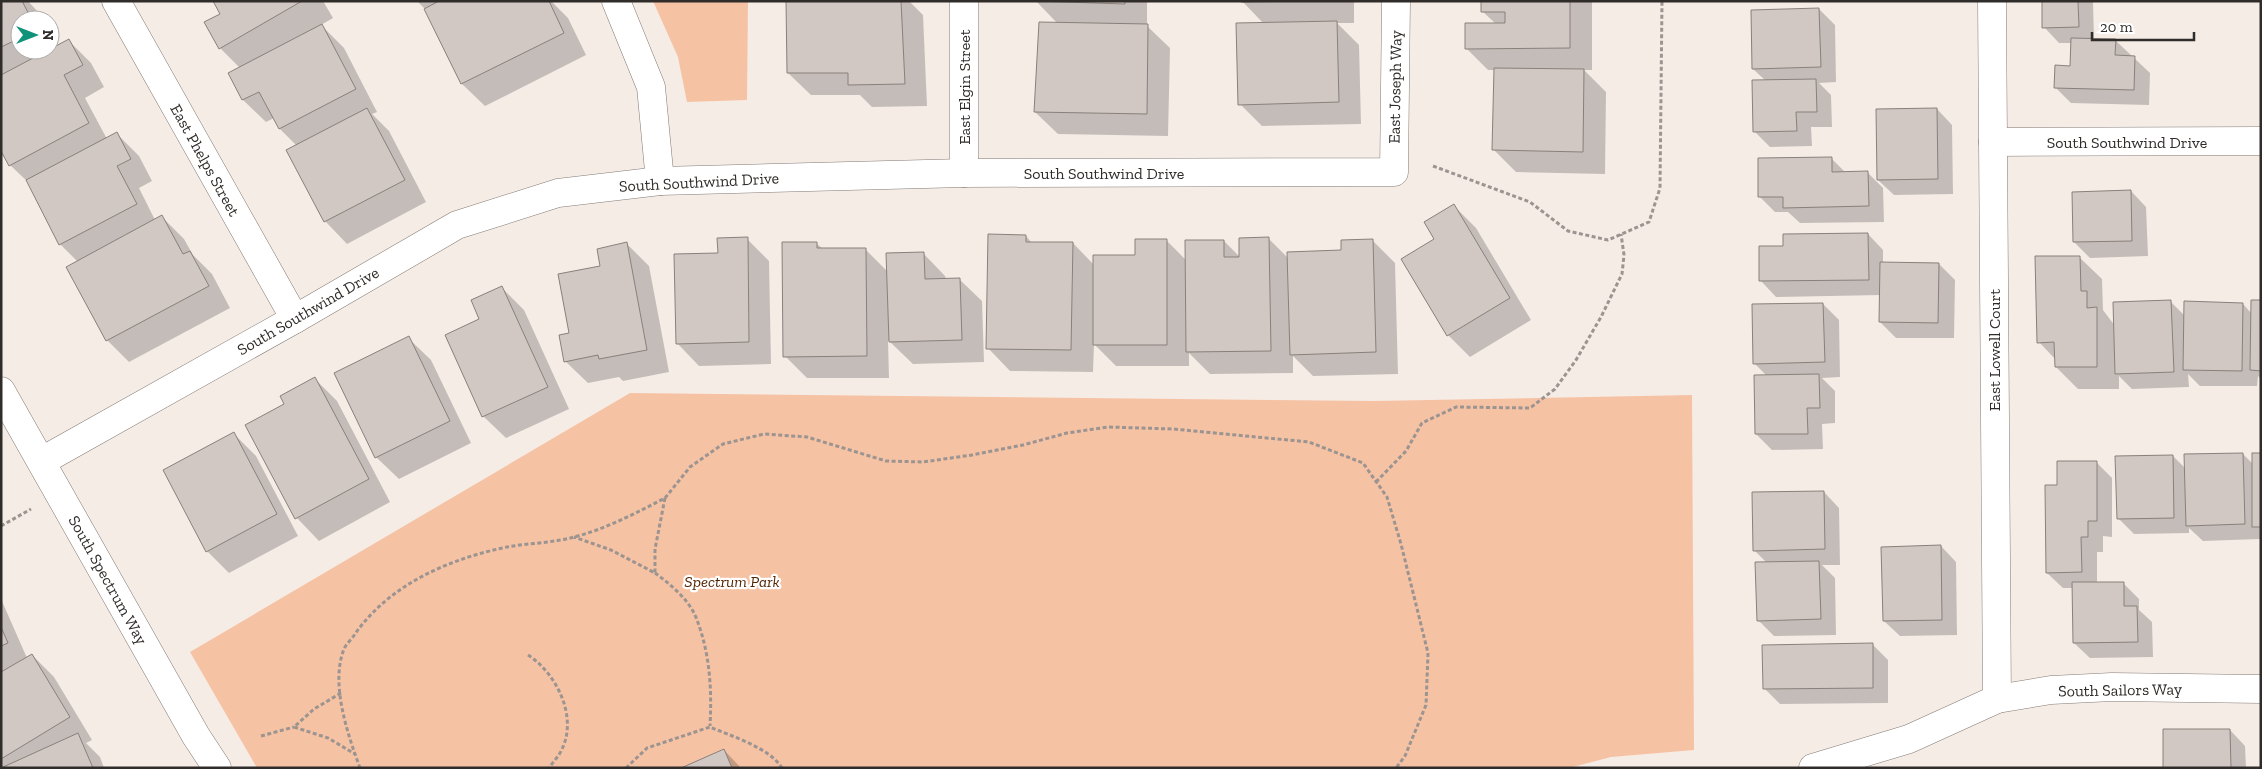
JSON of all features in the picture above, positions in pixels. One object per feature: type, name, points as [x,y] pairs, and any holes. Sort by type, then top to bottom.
[{"type":"street","name":"East Phelps Street","points":[[116,1],[295,320]]},
{"type":"street","points":[[616,1],[651,87],[660,181]]},
{"type":"street","name":"East Elgin Street","points":[[964,1],[964,173]]},
{"type":"street","name":"East Joseph Way","points":[[1394,172],[1396,1]]},
{"type":"street","name":"East Lowell Court","points":[[1992,1],[1997,699]]},
{"type":"street","name":"South Southwind Drive","points":[[1993,142],[2261,141]]},
{"type":"street","name":"South Southwind Drive","points":[[42,461],[295,320],[457,225],[558,193],[660,181],[964,173],[1394,172]]},
{"type":"street","name":"South Spectrum Way","points":[[1,391],[196,736],[217,768]]},
{"type":"street","name":"South Sailors Way","points":[[1813,768],[1910,739],[1997,699],[2051,690],[2112,687],[2261,689]]},
{"type":"path","points":[[1433,166],[1530,202],[1568,231],[1608,240],[1649,222],[1660,188],[1662,1]]},
{"type":"path","points":[[1376,482],[1406,451],[1422,423],[1456,407],[1530,408],[1555,389],[1576,360],[1601,317],[1622,274],[1624,255],[1621,234]]},
{"type":"path","points":[[360,768],[349,739],[341,692],[340,677],[344,649],[362,625],[385,600],[410,582],[474,556],[506,548],[574,537],[611,524],[665,498],[690,467],[723,444],[764,434],[806,437],[886,461],[923,462],[972,455],[1023,445],[1067,433],[1108,427],[1230,433],[1309,442],[1363,463],[1386,497],[1401,544],[1428,653],[1426,705],[1405,756],[1396,768]]},
{"type":"path","points":[[655,573],[655,548],[665,498]]},
{"type":"path","points":[[1,526],[25,512]]},
{"type":"path","points":[[574,537],[611,550],[655,573],[675,589],[694,614],[705,649],[712,687],[710,727]]},
{"type":"path","points":[[528,655],[540,663],[560,692],[568,720],[563,749],[549,768]]},
{"type":"path","points":[[261,736],[294,727],[314,709],[341,692]]},
{"type":"path","points":[[294,727],[328,738],[355,754]]},
{"type":"path","points":[[626,768],[648,748],[710,727],[750,744],[779,762],[782,768]]},
{"type":"green space","points":[[653,1],[748,1],[747,100],[687,102],[678,57]]},
{"type":"green space","name":"Spectrum Park","points":[[630,393],[1374,401],[1692,395],[1694,750],[1611,757],[1569,768],[257,768],[190,652]]},
{"type":"building","points":[[1,1],[22,1],[27,10],[10,10],[10,43],[1,47]]},
{"type":"building","points":[[213,1],[302,1],[219,49],[204,22],[220,14]]},
{"type":"building","points":[[439,1],[549,1],[564,33],[461,84],[424,9]]},
{"type":"building","points":[[786,1],[901,1],[905,84],[848,85],[848,73],[787,73]]},
{"type":"building","points":[[1035,1],[1125,1],[1125,4]]},
{"type":"building","points":[[1241,1],[1316,1],[1241,2]]},
{"type":"building","points":[[1481,1],[1570,1],[1570,48],[1465,49],[1465,23],[1505,23],[1505,12],[1481,12]]},
{"type":"building","points":[[2042,1],[2078,1],[2079,27],[2042,28]]},
{"type":"building","points":[[1819,8],[1821,67],[1752,69],[1751,10]]},
{"type":"building","points":[[1337,21],[1339,102],[1238,105],[1236,23]]},
{"type":"building","points":[[1039,22],[1148,24],[1147,114],[1034,112]]},
{"type":"building","points":[[322,24],[356,89],[279,129],[259,92],[242,100],[228,73]]},
{"type":"building","points":[[2071,38],[2116,39],[2115,55],[2135,56],[2134,90],[2054,88],[2055,65],[2070,66]]},
{"type":"building","points":[[69,39],[83,65],[64,75],[89,123],[9,166],[1,151],[1,75],[29,60],[60,60],[60,44]]},
{"type":"building","points":[[1494,68],[1584,69],[1583,152],[1492,150]]},
{"type":"building","points":[[1816,79],[1817,112],[1796,112],[1797,131],[1753,132],[1752,80]]},
{"type":"building","points":[[367,108],[405,180],[324,222],[286,150]]},
{"type":"building","points":[[1937,108],[1938,179],[1877,180],[1876,109]]},
{"type":"building","points":[[117,132],[131,159],[117,166],[137,204],[59,245],[26,180]]},
{"type":"building","points":[[1832,157],[1832,172],[1868,171],[1869,206],[1783,208],[1783,197],[1758,197],[1758,158]]},
{"type":"building","points":[[2131,190],[2132,241],[2073,242],[2072,192]]},
{"type":"building","points":[[1454,204],[1510,298],[1447,336],[1401,259],[1434,239],[1424,222]]},
{"type":"building","points":[[162,215],[183,254],[190,251],[209,286],[106,341],[66,267]]},
{"type":"building","points":[[1868,233],[1869,280],[1759,281],[1759,246],[1783,246],[1783,234]]},
{"type":"building","points":[[988,234],[1026,235],[1026,242],[1073,242],[1071,350],[986,349]]},
{"type":"building","points":[[748,237],[749,342],[676,344],[674,254],[718,253],[717,238]]},
{"type":"building","points":[[1269,237],[1271,351],[1186,352],[1185,240],[1224,240],[1224,257],[1239,257],[1239,238]]},
{"type":"building","points":[[1135,239],[1167,239],[1167,345],[1093,345],[1093,255],[1135,255]]},
{"type":"building","points":[[1373,239],[1376,352],[1290,355],[1287,252],[1341,250],[1341,240]]},
{"type":"building","points":[[627,242],[647,350],[599,359],[598,355],[564,362],[559,335],[569,333],[558,274],[600,266],[597,249]]},
{"type":"building","points":[[782,242],[817,242],[817,248],[866,248],[867,356],[783,357]]},
{"type":"building","points":[[924,252],[925,279],[960,278],[962,340],[889,342],[886,253]]},
{"type":"building","points":[[2035,256],[2080,256],[2081,291],[2087,291],[2087,308],[2097,307],[2097,367],[2055,367],[2054,342],[2037,343]]},
{"type":"building","points":[[1880,262],[1939,263],[1938,323],[1879,322]]},
{"type":"building","points":[[502,286],[548,387],[482,417],[445,335],[479,319],[471,300]]},
{"type":"building","points":[[2171,300],[2174,372],[2115,374],[2113,302]]},
{"type":"building","points":[[2251,300],[2261,300],[2261,371],[2250,370]]},
{"type":"building","points":[[2184,301],[2243,303],[2242,371],[2183,370]]},
{"type":"building","points":[[1823,303],[1825,362],[1753,364],[1752,304]]},
{"type":"building","points":[[409,336],[450,421],[375,458],[334,373]]},
{"type":"building","points":[[1819,374],[1820,408],[1807,408],[1808,434],[1755,434],[1754,375]]},
{"type":"building","points":[[315,377],[369,479],[295,519],[245,425],[284,404],[280,396]]},
{"type":"building","points":[[234,432],[277,514],[206,552],[163,470]]},
{"type":"building","points":[[2243,453],[2245,524],[2186,526],[2184,454]]},
{"type":"building","points":[[2252,453],[2261,453],[2261,527],[2252,527]]},
{"type":"building","points":[[2173,455],[2174,518],[2117,519],[2115,456]]},
{"type":"building","points":[[2057,461],[2097,461],[2097,521],[2088,521],[2088,537],[2081,537],[2082,572],[2046,573],[2045,485],[2057,485]]},
{"type":"building","points":[[1824,491],[1825,549],[1753,551],[1752,492]]},
{"type":"building","points":[[1941,545],[1942,620],[1883,621],[1881,547]]},
{"type":"building","points":[[1819,561],[1821,619],[1757,621],[1755,562]]},
{"type":"building","points":[[2072,582],[2124,582],[2124,606],[2137,606],[2138,642],[2073,643]]},
{"type":"building","points":[[1,627],[8,643],[1,646]]},
{"type":"building","points":[[1873,643],[1873,688],[1763,689],[1762,645]]},
{"type":"building","points":[[32,654],[70,717],[1,759],[1,672]]},
{"type":"building","points":[[2163,729],[2230,729],[2231,768],[2163,768]]},
{"type":"building","points":[[78,733],[93,768],[1,768]]},
{"type":"building","points":[[724,749],[732,768],[681,768]]}]
